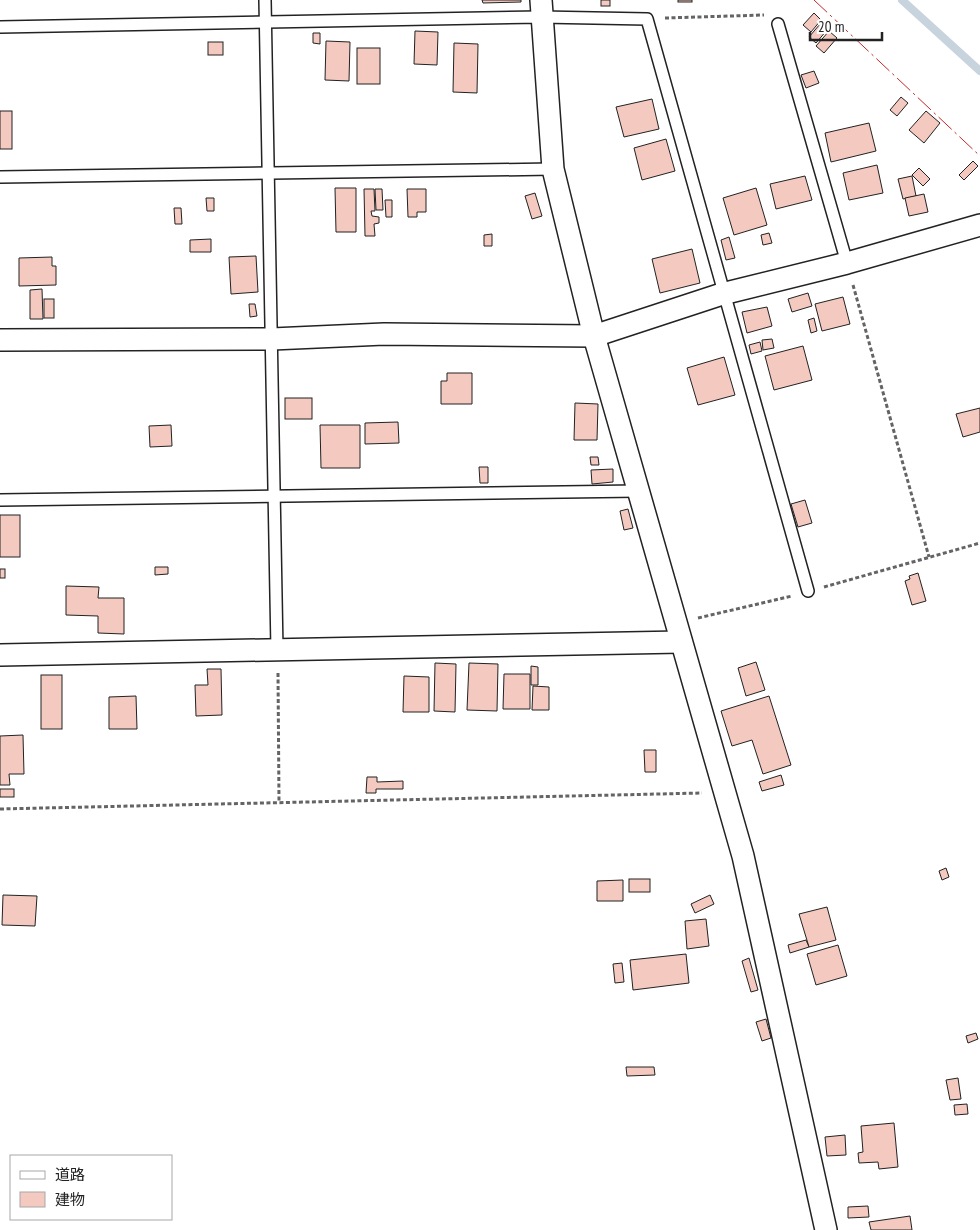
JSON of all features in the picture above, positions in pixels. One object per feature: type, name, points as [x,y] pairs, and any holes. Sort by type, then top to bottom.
[{"type":"street","points":[[541,9],[553,169],[594,336],[743,856],[826,1230]]},
{"type":"street","points":[[0,340],[272,339],[384,334],[594,336],[722,294],[847,263],[980,225]]},
{"type":"street","points":[[0,656],[681,642]]},
{"type":"lane","points":[[265,0],[277,650]]},
{"type":"lane","points":[[0,26],[266,21],[541,9],[647,19],[722,294],[808,592]]},
{"type":"lane","points":[[778,24],[847,263]]},
{"type":"lane","points":[[0,177],[553,169]]},
{"type":"lane","points":[[0,500],[638,491]]},
{"type":"path","points":[[647,19],[765,15],[778,24]]},
{"type":"path","points":[[847,263],[929,557],[980,543]]},
{"type":"path","points":[[277,650],[280,726],[279,802]]},
{"type":"path","points":[[0,808],[725,793]]},
{"type":"building","points":[[482,0],[521,0],[521,2],[483,3]]},
{"type":"building","points":[[601,0],[610,0],[610,6],[601,6]]},
{"type":"building","points":[[678,0],[692,0],[692,2],[678,2]]},
{"type":"building","points":[[814,13],[821,20],[811,32],[803,25]]},
{"type":"building","points":[[820,24],[827,30],[816,43],[809,37]]},
{"type":"building","points":[[415,31],[438,32],[437,65],[414,64]]},
{"type":"building","points":[[829,31],[837,38],[824,53],[816,46]]},
{"type":"building","points":[[313,33],[320,33],[320,44],[313,43]]},
{"type":"building","points":[[326,41],[350,42],[349,81],[325,80]]},
{"type":"building","points":[[208,42],[223,42],[223,55],[208,55]]},
{"type":"building","points":[[454,43],[478,44],[477,93],[453,92]]},
{"type":"building","points":[[357,48],[380,48],[380,84],[357,84]]},
{"type":"building","points":[[814,71],[819,83],[806,88],[801,75]]},
{"type":"building","points":[[901,97],[908,103],[897,116],[890,110]]},
{"type":"building","points":[[652,99],[659,129],[624,137],[616,107]]},
{"type":"building","points":[[0,111],[12,111],[12,149],[0,149]]},
{"type":"building","points":[[926,111],[940,123],[924,143],[909,130]]},
{"type":"building","points":[[869,123],[876,151],[831,162],[825,133]]},
{"type":"building","points":[[666,139],[675,171],[642,180],[634,148]]},
{"type":"building","points":[[973,161],[978,166],[964,180],[959,175]]},
{"type":"building","points":[[877,165],[883,193],[849,200],[843,173]]},
{"type":"building","points":[[919,168],[930,179],[923,186],[912,175]]},
{"type":"building","points":[[805,176],[812,200],[776,209],[770,184]]},
{"type":"building","points":[[912,176],[916,196],[903,199],[898,179]]},
{"type":"building","points":[[335,188],[356,188],[356,232],[336,232]]},
{"type":"building","points":[[756,188],[767,225],[734,235],[723,198]]},
{"type":"building","points":[[364,189],[374,189],[375,211],[371,211],[372,216],[379,217],[379,223],[374,224],[375,236],[365,236]]},
{"type":"building","points":[[375,189],[382,189],[383,210],[376,210]]},
{"type":"building","points":[[407,189],[426,189],[426,212],[417,212],[417,217],[408,217]]},
{"type":"building","points":[[535,193],[542,216],[532,219],[525,196]]},
{"type":"building","points":[[924,194],[928,212],[909,216],[905,198]]},
{"type":"building","points":[[206,198],[214,198],[214,211],[207,211]]},
{"type":"building","points":[[385,200],[392,200],[392,217],[386,217]]},
{"type":"building","points":[[174,208],[181,208],[182,224],[175,224]]},
{"type":"building","points":[[769,233],[772,243],[763,245],[761,235]]},
{"type":"building","points":[[492,234],[492,246],[484,246],[484,235]]},
{"type":"building","points":[[729,237],[735,258],[726,260],[721,240]]},
{"type":"building","points":[[211,239],[211,252],[190,252],[190,240]]},
{"type":"building","points":[[692,249],[700,283],[660,293],[652,259]]},
{"type":"building","points":[[256,256],[258,292],[231,294],[229,257]]},
{"type":"building","points":[[52,257],[52,266],[56,266],[56,285],[19,286],[19,258]]},
{"type":"building","points":[[42,289],[43,319],[30,319],[30,290]]},
{"type":"building","points":[[808,293],[812,306],[792,312],[788,299]]},
{"type":"building","points":[[843,297],[850,324],[822,331],[815,304]]},
{"type":"building","points":[[44,299],[54,299],[54,318],[44,318]]},
{"type":"building","points":[[249,304],[255,304],[257,316],[250,317]]},
{"type":"building","points":[[767,307],[772,326],[747,333],[742,312]]},
{"type":"building","points":[[814,318],[817,331],[811,333],[808,320]]},
{"type":"building","points":[[772,339],[774,348],[763,350],[762,340]]},
{"type":"building","points":[[760,342],[762,351],[751,354],[749,345]]},
{"type":"building","points":[[803,346],[812,380],[774,390],[765,356]]},
{"type":"building","points":[[724,357],[735,395],[698,405],[687,368]]},
{"type":"building","points":[[447,373],[472,373],[472,404],[441,404],[441,381],[447,381]]},
{"type":"building","points":[[285,398],[312,398],[312,419],[285,419]]},
{"type":"building","points":[[575,403],[598,404],[597,440],[574,440]]},
{"type":"building","points":[[980,408],[980,432],[963,437],[956,414]]},
{"type":"building","points":[[398,422],[399,443],[365,444],[365,423]]},
{"type":"building","points":[[171,425],[172,446],[150,447],[149,426]]},
{"type":"building","points":[[320,425],[360,425],[360,468],[321,468]]},
{"type":"building","points":[[590,457],[598,457],[599,465],[591,465]]},
{"type":"building","points":[[479,467],[488,467],[488,483],[480,483]]},
{"type":"building","points":[[613,469],[613,482],[592,484],[591,470]]},
{"type":"building","points":[[805,500],[812,523],[798,527],[791,504]]},
{"type":"building","points":[[628,509],[633,528],[624,530],[620,511]]},
{"type":"building","points":[[0,515],[20,515],[20,557],[0,557]]},
{"type":"building","points":[[155,567],[168,567],[168,574],[155,575]]},
{"type":"building","points":[[0,569],[5,569],[5,578],[0,578]]},
{"type":"building","points":[[918,573],[926,601],[912,605],[905,581],[910,579],[909,576]]},
{"type":"building","points":[[66,586],[99,587],[98,598],[124,598],[124,634],[98,633],[98,616],[66,615]]},
{"type":"building","points":[[756,662],[765,690],[746,696],[738,668]]},
{"type":"building","points":[[435,663],[456,664],[455,712],[434,711]]},
{"type":"building","points":[[469,663],[498,664],[497,711],[467,710]]},
{"type":"building","points":[[531,666],[538,667],[538,685],[531,685]]},
{"type":"building","points":[[207,669],[221,669],[222,715],[196,716],[195,685],[208,685]]},
{"type":"building","points":[[504,674],[530,674],[530,709],[503,709]]},
{"type":"building","points":[[41,675],[62,675],[62,729],[41,729]]},
{"type":"building","points":[[404,676],[429,677],[429,712],[403,712]]},
{"type":"building","points":[[533,686],[549,687],[549,710],[532,710]]},
{"type":"building","points":[[136,696],[137,729],[109,729],[109,697]]},
{"type":"building","points":[[769,696],[791,765],[763,774],[752,740],[732,746],[721,711]]},
{"type":"building","points":[[23,735],[24,774],[9,774],[10,785],[0,785],[0,736]]},
{"type":"building","points":[[644,750],[656,750],[656,772],[645,772]]},
{"type":"building","points":[[781,775],[784,785],[762,791],[759,782]]},
{"type":"building","points":[[367,777],[377,777],[377,782],[403,781],[403,789],[376,789],[376,793],[366,793]]},
{"type":"building","points":[[0,789],[14,789],[14,797],[0,797]]},
{"type":"building","points":[[946,868],[949,877],[942,880],[939,871]]},
{"type":"building","points":[[629,879],[650,879],[650,892],[629,892]]},
{"type":"building","points":[[623,880],[623,901],[597,901],[597,881]]},
{"type":"building","points":[[3,895],[37,896],[35,926],[2,925]]},
{"type":"building","points":[[710,895],[714,904],[695,913],[691,904]]},
{"type":"building","points":[[827,907],[836,940],[809,947],[799,914]]},
{"type":"building","points":[[706,919],[709,946],[687,949],[685,921]]},
{"type":"building","points":[[806,940],[809,947],[790,953],[788,945]]},
{"type":"building","points":[[838,945],[847,976],[816,985],[807,954]]},
{"type":"building","points":[[686,954],[689,983],[633,990],[630,960]]},
{"type":"building","points":[[749,958],[758,990],[751,992],[742,961]]},
{"type":"building","points":[[622,963],[624,982],[615,983],[613,964]]},
{"type":"building","points":[[766,1019],[771,1038],[762,1041],[756,1022]]},
{"type":"building","points":[[976,1033],[978,1039],[968,1043],[966,1036]]},
{"type":"building","points":[[626,1067],[654,1067],[655,1075],[627,1076]]},
{"type":"building","points":[[958,1078],[961,1099],[950,1100],[946,1080]]},
{"type":"building","points":[[967,1104],[968,1114],[955,1115],[954,1105]]},
{"type":"building","points":[[894,1123],[898,1167],[879,1169],[878,1162],[859,1163],[858,1153],[863,1152],[861,1126]]},
{"type":"building","points":[[845,1135],[846,1155],[827,1156],[825,1137]]},
{"type":"building","points":[[868,1206],[869,1217],[848,1218],[848,1207]]},
{"type":"building","points":[[910,1216],[912,1230],[871,1230],[869,1222]]},
{"type":"waterway","points":[[902,0],[980,71]]},
{"type":"power","points":[[814,0],[980,156]]}]
